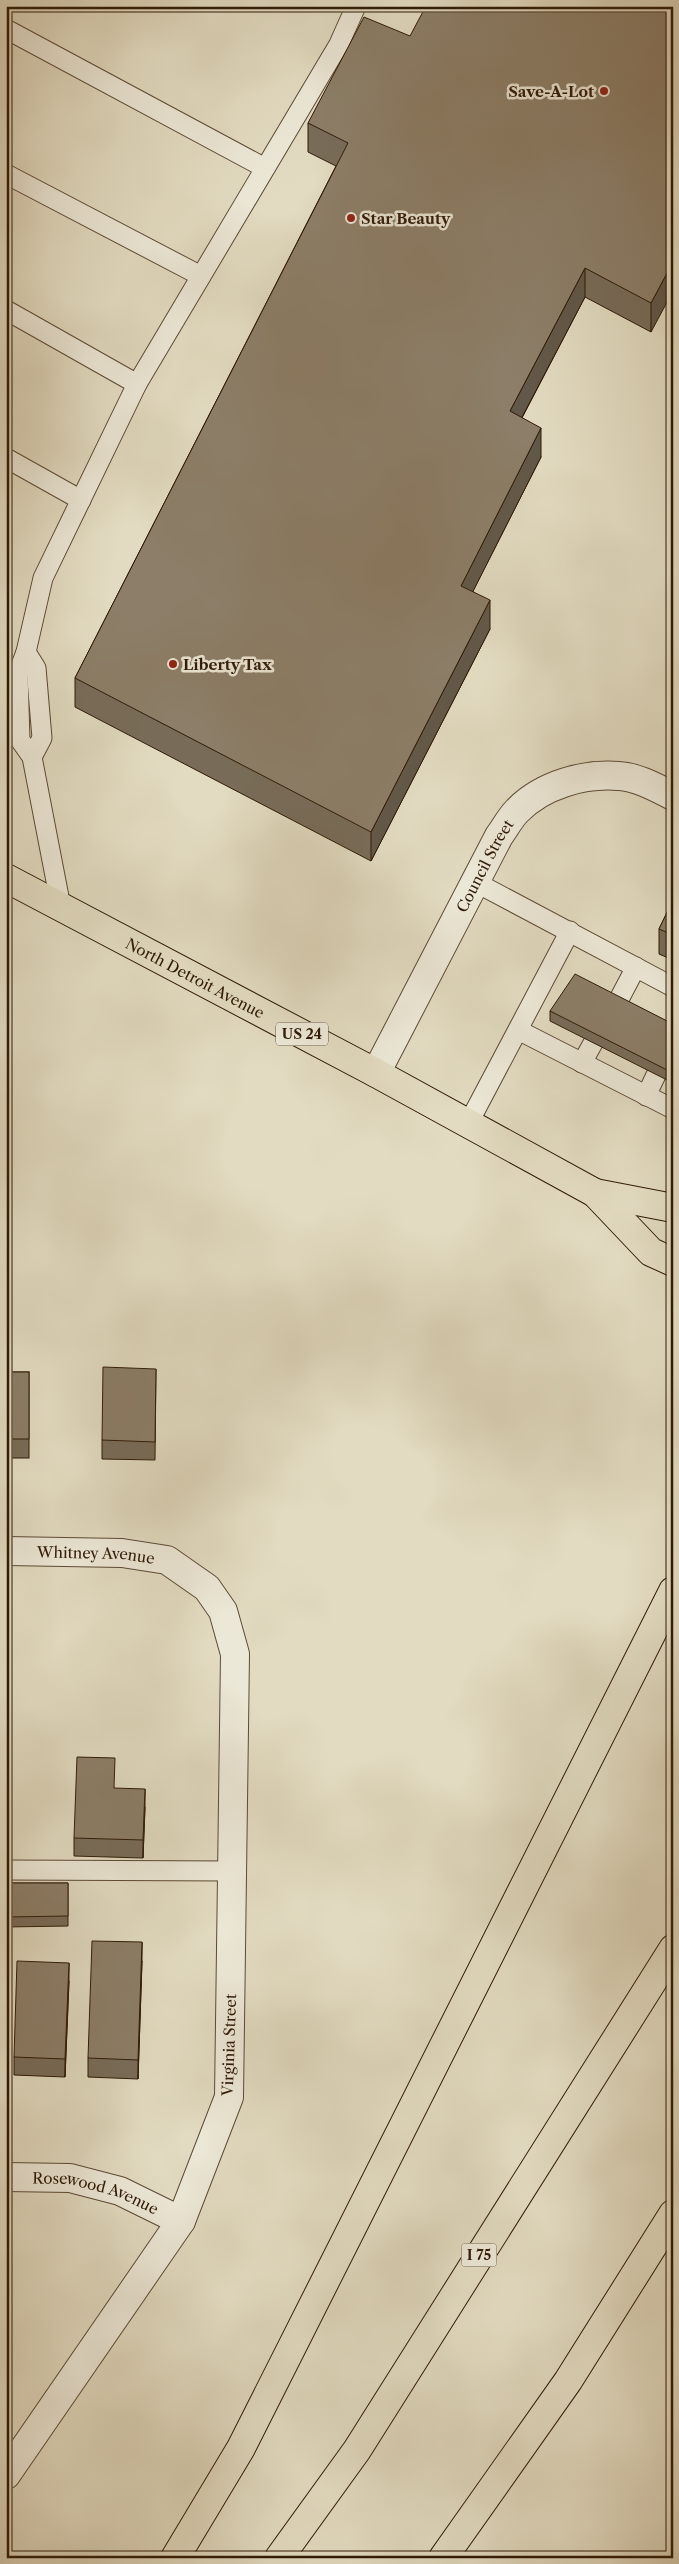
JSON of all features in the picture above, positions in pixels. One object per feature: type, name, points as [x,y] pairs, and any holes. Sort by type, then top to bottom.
[{"type":"main road","name":"North Detroit Avenue","points":[[6,878],[376,1073],[595,1193],[673,1208]]},
{"type":"main road","name":"North Detroit Avenue","points":[[595,1193],[651,1252],[673,1262]]},
{"type":"main road","points":[[175,2558],[241,2448],[673,1591]]},
{"type":"main road","name":"I 75","points":[[279,2558],[357,2450],[673,1948]]},
{"type":"main road","points":[[443,2558],[568,2381],[673,2214]]},
{"type":"street","name":"Council Street","points":[[376,1073],[499,836],[516,811],[538,794],[563,783],[595,777],[621,776],[650,785],[673,796]]},
{"type":"street","name":"Whitney Avenue","points":[[6,1551],[122,1553],[167,1560],[207,1588]]},
{"type":"street","name":"Virginia Street","points":[[6,2474],[181,2221],[229,2097],[235,1654],[223,1611],[207,1588]]},
{"type":"street","name":"Rosewood Avenue","points":[[6,2177],[70,2178],[120,2191],[181,2221]]},
{"type":"lane","points":[[6,671],[26,652],[43,578],[137,384],[339,44],[356,6]]},
{"type":"lane","points":[[6,29],[265,168]]},
{"type":"lane","points":[[6,174],[201,276]]},
{"type":"lane","points":[[6,310],[137,384]]},
{"type":"lane","points":[[6,458],[81,500]]},
{"type":"lane","points":[[26,652],[36,668],[42,738],[32,756],[61,907]]},
{"type":"lane","points":[[475,882],[673,987]]},
{"type":"lane","points":[[468,1124],[570,931]]},
{"type":"lane","points":[[616,1005],[636,967]]},
{"type":"lane","points":[[518,1030],[673,1109]]},
{"type":"lane","points":[[582,1063],[593,1043]]},
{"type":"lane","points":[[646,1096],[656,1075]]},
{"type":"lane","points":[[6,1870],[232,1871]]},
{"type":"building","points":[[426,6],[673,6],[673,262],[651,303],[585,268],[510,411],[541,428],[461,586],[490,600],[371,832],[75,678],[348,143],[308,123],[364,17],[410,36]]},
{"type":"building","points":[[673,900],[673,935],[659,929]]},
{"type":"building","points":[[575,974],[673,1024],[673,1073],[550,1011]]},
{"type":"building","points":[[103,1367],[156,1369],[155,1442],[102,1440]]},
{"type":"building","points":[[6,1372],[29,1372],[29,1439],[6,1439]]},
{"type":"building","points":[[77,1757],[115,1758],[114,1788],[145,1789],[143,1840],[74,1838]]},
{"type":"building","points":[[6,1883],[68,1883],[68,1916],[6,1917]]},
{"type":"building","points":[[92,1941],[142,1942],[138,2060],[88,2058]]},
{"type":"building","points":[[17,1961],[69,1963],[65,2059],[14,2057]]},
{"type":"place","name":"Save-A-Lot","points":[[604,91]]},
{"type":"place","name":"Star Beauty","points":[[351,218]]},
{"type":"place","name":"Liberty Tax","points":[[173,664]]}]
